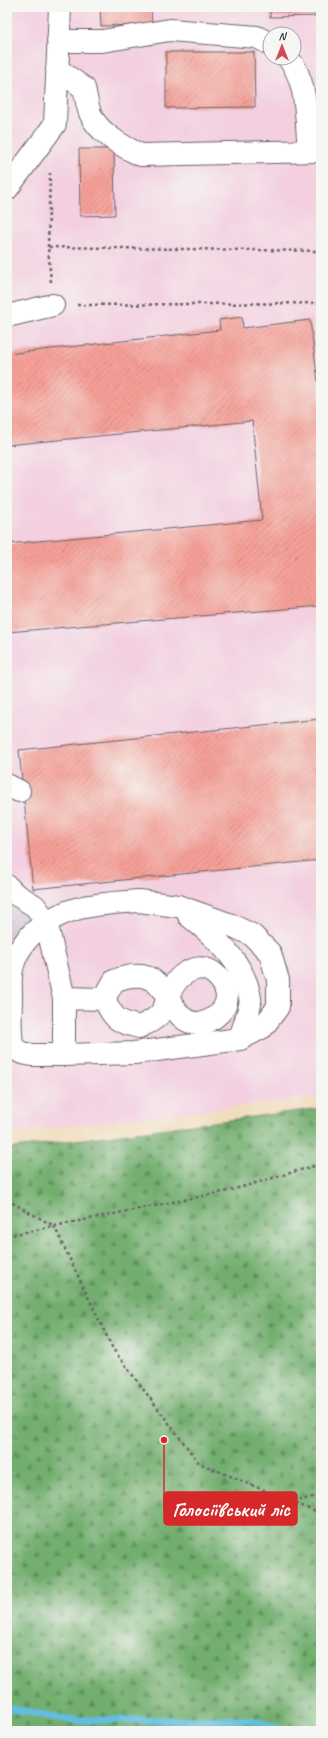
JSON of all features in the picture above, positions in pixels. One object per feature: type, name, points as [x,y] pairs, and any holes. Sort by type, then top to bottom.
[{"type":"lane","points":[[7,189],[55,124],[60,7]]},
{"type":"lane","points":[[58,41],[102,41],[170,30],[257,37],[262,40]]},
{"type":"lane","points":[[57,69],[84,88],[90,114],[102,130],[121,146],[141,155],[315,151],[302,85],[295,66]]},
{"type":"lane","points":[[7,316],[53,305]]},
{"type":"lane","points":[[7,886],[15,894],[35,906],[46,921],[64,998],[64,1056]]},
{"type":"lane","points":[[139,901],[178,906],[230,924],[252,935],[270,953],[278,980],[278,1007],[264,1027],[240,1039],[134,1053],[64,1056],[22,1053],[13,1048],[10,1036],[12,969],[16,955],[26,940],[46,921],[72,909],[99,904],[139,901]]},
{"type":"lane","points":[[178,906],[212,934],[239,967],[250,999],[240,1039]]},
{"type":"lane","points":[[128,976],[142,976],[159,984],[168,997],[164,1010],[156,1018],[139,1027],[119,1022],[111,1013],[104,999],[114,981],[128,976]]},
{"type":"lane","points":[[64,998],[104,999]]},
{"type":"path","points":[[50,167],[48,246],[53,305],[321,303]]},
{"type":"path","points":[[48,246],[321,251]]},
{"type":"path","points":[[7,1236],[228,1191],[321,1164]]},
{"type":"path","points":[[7,1200],[54,1226],[113,1349],[199,1463],[321,1514]]},
{"type":"path","points":[[293,1502],[321,1495]]},
{"type":"shaded area","points":[[7,7],[321,7],[321,1097],[7,1133],[7,939],[30,915],[7,906]]},
{"type":"shaded area","points":[[7,906],[31,915],[7,939]]},
{"type":"green space","points":[[321,1108],[321,1731],[7,1731],[7,1149]]},
{"type":"building","points":[[100,7],[151,7],[152,25],[101,26]]},
{"type":"building","points":[[270,7],[321,7],[321,16],[270,17]]},
{"type":"building","points":[[166,52],[254,52],[255,107],[166,108]]},
{"type":"building","points":[[79,149],[114,149],[115,215],[80,216]]},
{"type":"building","points":[[242,317],[243,328],[310,320],[321,406],[321,606],[7,632],[7,544],[262,520],[252,421],[7,445],[7,354],[220,330],[219,320]]},
{"type":"building","points":[[321,719],[321,860],[33,889],[19,750]]},
{"type":"waterway","points":[[7,1708],[70,1720],[252,1720],[288,1731]]},
{"type":"place","name":"Голосіївський ліс","points":[[164,1440]]}]
